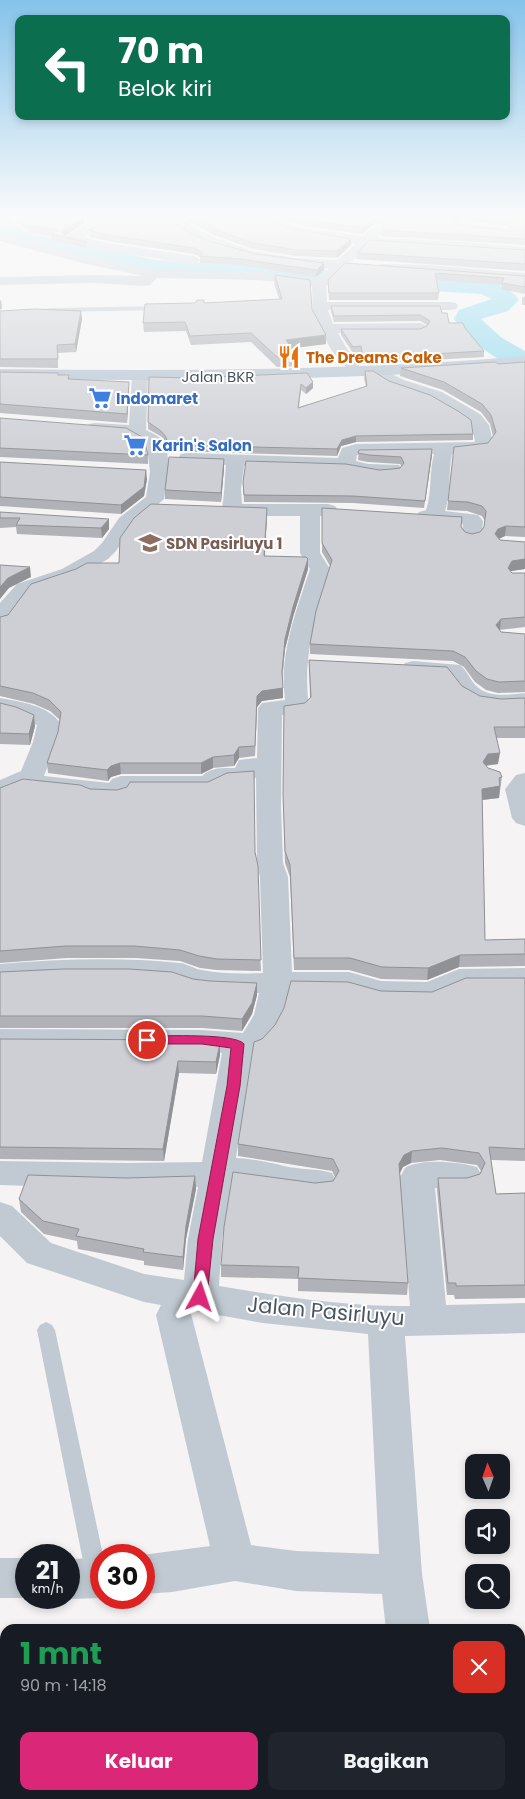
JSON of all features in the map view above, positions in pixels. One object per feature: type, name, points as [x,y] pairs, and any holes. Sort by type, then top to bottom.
[{"type":"main road","name":"Jalan BKR","points":[[0,374],[140,376],[378,372],[489,360],[525,352]]},
{"type":"main road","name":"Jalan BKR","points":[[0,363],[352,364],[489,360],[525,361]]},
{"type":"street","points":[[319,300],[321,317],[340,351],[352,364]]},
{"type":"street","points":[[320,306],[451,306]]},
{"type":"street","points":[[328,329],[420,328]]},
{"type":"street","points":[[347,464],[348,452],[356,448],[480,447],[484,442],[480,424],[452,404],[436,396],[398,383],[378,372]]},
{"type":"street","points":[[137,432],[140,376]]},
{"type":"street","points":[[0,619],[15,597],[24,588],[69,573],[101,555],[109,547],[126,522],[155,499],[154,467],[156,444],[149,437],[137,432],[80,426]]},
{"type":"street","points":[[434,516],[438,504],[440,466],[444,448]]},
{"type":"street","points":[[154,467],[236,460],[347,464],[368,469],[393,470]]},
{"type":"street","points":[[236,460],[232,489],[225,510],[344,511]]},
{"type":"street","points":[[145,506],[172,507]]},
{"type":"street","points":[[0,1039],[202,1040],[238,1044],[250,1043],[256,1039],[269,1015],[277,981],[278,959],[274,877],[270,863],[268,806],[270,708],[297,707],[294,691],[306,663],[305,611],[320,570],[310,553],[310,510]]},
{"type":"street","points":[[407,514],[468,518],[474,521],[472,536]]},
{"type":"street","points":[[103,521],[126,522]]},
{"type":"street","points":[[26,569],[69,573]]},
{"type":"street","points":[[395,667],[452,670],[457,672],[464,688],[488,703],[525,700]]},
{"type":"street","points":[[0,705],[24,710],[47,720],[49,724],[38,764],[32,775],[0,789]]},
{"type":"street","points":[[24,780],[89,787],[92,790],[118,791],[122,784],[208,783],[216,776],[245,775],[248,765],[270,766]]},
{"type":"street","points":[[517,778],[525,818]]},
{"type":"street","points":[[0,973],[122,969],[182,973],[193,979],[239,984],[277,981],[349,982],[380,991],[431,992],[459,979],[525,978]]},
{"type":"street","points":[[235,1562],[187,1306],[206,1239],[233,1086],[238,1044]]},
{"type":"street","points":[[0,1173],[47,1172],[126,1176],[218,1172],[271,1174],[280,1178],[320,1182]]},
{"type":"street","points":[[429,1318],[417,1177],[420,1175],[465,1176]]},
{"type":"street","name":"Jalan Pasirluyu","points":[[0,1215],[39,1253],[144,1288],[187,1306],[263,1308],[386,1321],[429,1318],[525,1318]]},
{"type":"street","points":[[386,1321],[401,1574],[407,1624]]},
{"type":"street","points":[[155,1573],[235,1562],[296,1570],[401,1574]]},
{"type":"street","points":[[0,1578],[15,1578]]},
{"type":"lane","points":[[0,315],[33,314],[50,310],[174,308]]},
{"type":"lane","points":[[46,1330],[89,1578]]},
{"type":"building","points":[[197,300],[204,300],[204,303],[311,300],[312,309],[326,335],[286,340],[298,357],[277,357],[251,333],[190,336],[185,322],[143,323],[145,304],[195,303]]},
{"type":"building","points":[[331,306],[440,306],[442,313],[447,313],[449,323],[463,323],[484,351],[363,358],[361,346],[353,347],[341,329],[420,329],[427,326],[430,321],[420,315],[334,316]]},
{"type":"building","points":[[35,309],[81,311],[75,344],[57,345],[58,359],[0,359],[0,311]]},
{"type":"building","points":[[495,362],[498,364],[525,362],[525,527],[506,526],[498,529],[495,534],[500,540],[525,542],[525,559],[512,561],[508,568],[512,573],[525,573],[525,617],[501,619],[496,625],[501,632],[525,634],[525,681],[499,682],[487,679],[476,671],[465,657],[453,651],[310,644],[316,611],[332,560],[322,543],[322,508],[462,517],[461,527],[465,532],[472,534],[480,532],[484,527],[486,511],[482,506],[468,502],[448,501],[454,447],[488,443],[496,432],[491,415],[482,404],[444,382],[401,368]]},
{"type":"building","points":[[365,371],[373,371],[389,381],[430,395],[458,411],[471,420],[473,434],[356,436],[342,440],[337,449],[168,445],[166,437],[161,431],[148,422],[149,377],[193,378],[307,373],[313,382],[306,388],[301,384],[298,408],[367,386]]},
{"type":"building","points":[[0,372],[58,373],[58,375],[69,375],[68,379],[129,382],[127,414],[0,404]]},
{"type":"building","points":[[0,418],[126,428],[144,438],[148,455],[0,448]]},
{"type":"building","points":[[432,449],[425,501],[353,496],[244,495],[243,482],[246,461],[346,464],[379,470],[400,468],[404,463],[401,457],[369,455],[358,453],[359,450]]},
{"type":"building","points":[[169,457],[224,459],[221,493],[165,490]]},
{"type":"building","points":[[0,462],[146,470],[144,487],[121,505],[0,497]]},
{"type":"building","points":[[151,504],[267,508],[264,556],[306,557],[308,559],[285,639],[282,672],[283,688],[262,691],[257,696],[255,746],[239,747],[234,755],[213,757],[201,763],[120,763],[111,766],[107,770],[47,763],[58,732],[61,712],[49,700],[33,693],[0,686],[0,617],[8,615],[31,584],[76,569],[87,563],[119,563],[120,538],[134,518]]},
{"type":"building","points":[[0,512],[109,519],[101,528],[16,525],[20,518],[0,518]]},
{"type":"building","points":[[0,565],[30,567],[8,578],[0,587]]},
{"type":"building","points":[[309,660],[447,667],[462,686],[480,696],[501,699],[525,698],[525,727],[494,727],[500,753],[488,754],[483,762],[488,768],[500,772],[502,777],[499,778],[500,786],[482,789],[485,940],[525,939],[525,954],[460,955],[428,968],[382,967],[350,958],[294,958],[290,865],[285,851],[283,795],[284,706],[305,703],[311,697]]},
{"type":"building","points":[[0,703],[16,707],[34,715],[29,734],[0,733]]},
{"type":"building","points":[[254,771],[255,852],[258,866],[261,960],[217,959],[180,950],[134,946],[66,946],[0,951],[0,788],[23,779],[80,785],[90,789],[117,790],[127,787],[130,782],[208,782],[227,773]]},
{"type":"building","points":[[63,969],[129,969],[172,972],[193,979],[257,983],[252,1003],[242,1019],[202,1016],[0,1016],[0,972]]},
{"type":"building","points":[[466,978],[525,978],[525,1149],[489,1147],[496,1194],[525,1193],[525,1285],[456,1286],[456,1283],[448,1283],[438,1178],[467,1178],[480,1174],[485,1163],[479,1153],[442,1148],[412,1151],[404,1155],[399,1164],[408,1283],[298,1278],[299,1267],[221,1265],[224,1227],[233,1172],[315,1183],[333,1181],[339,1171],[333,1159],[238,1144],[254,1042],[262,1039],[275,1025],[284,1008],[291,981],[348,982],[381,991],[432,992]]},
{"type":"building","points":[[0,1039],[201,1040],[220,1043],[216,1062],[178,1061],[163,1149],[0,1147]]},
{"type":"building","points":[[28,1175],[126,1178],[195,1176],[186,1226],[183,1257],[143,1252],[144,1249],[76,1236],[79,1229],[43,1221],[19,1199]]},
{"type":"waterway","points":[[507,300],[494,308],[468,315],[467,319],[493,344],[525,362]]},
{"type":"place","name":"The Dreams Cake","points":[[289,357]]},
{"type":"place","name":"Indomaret","points":[[100,398]]},
{"type":"place","name":"Karin's Salon","points":[[135,445]]},
{"type":"place","name":"SDN Pasirluyu 1","points":[[150,543]]},
{"type":"route","points":[[147,1040],[202,1040],[238,1044],[220,1168],[216,1176],[206,1239],[200,1297]]}]
